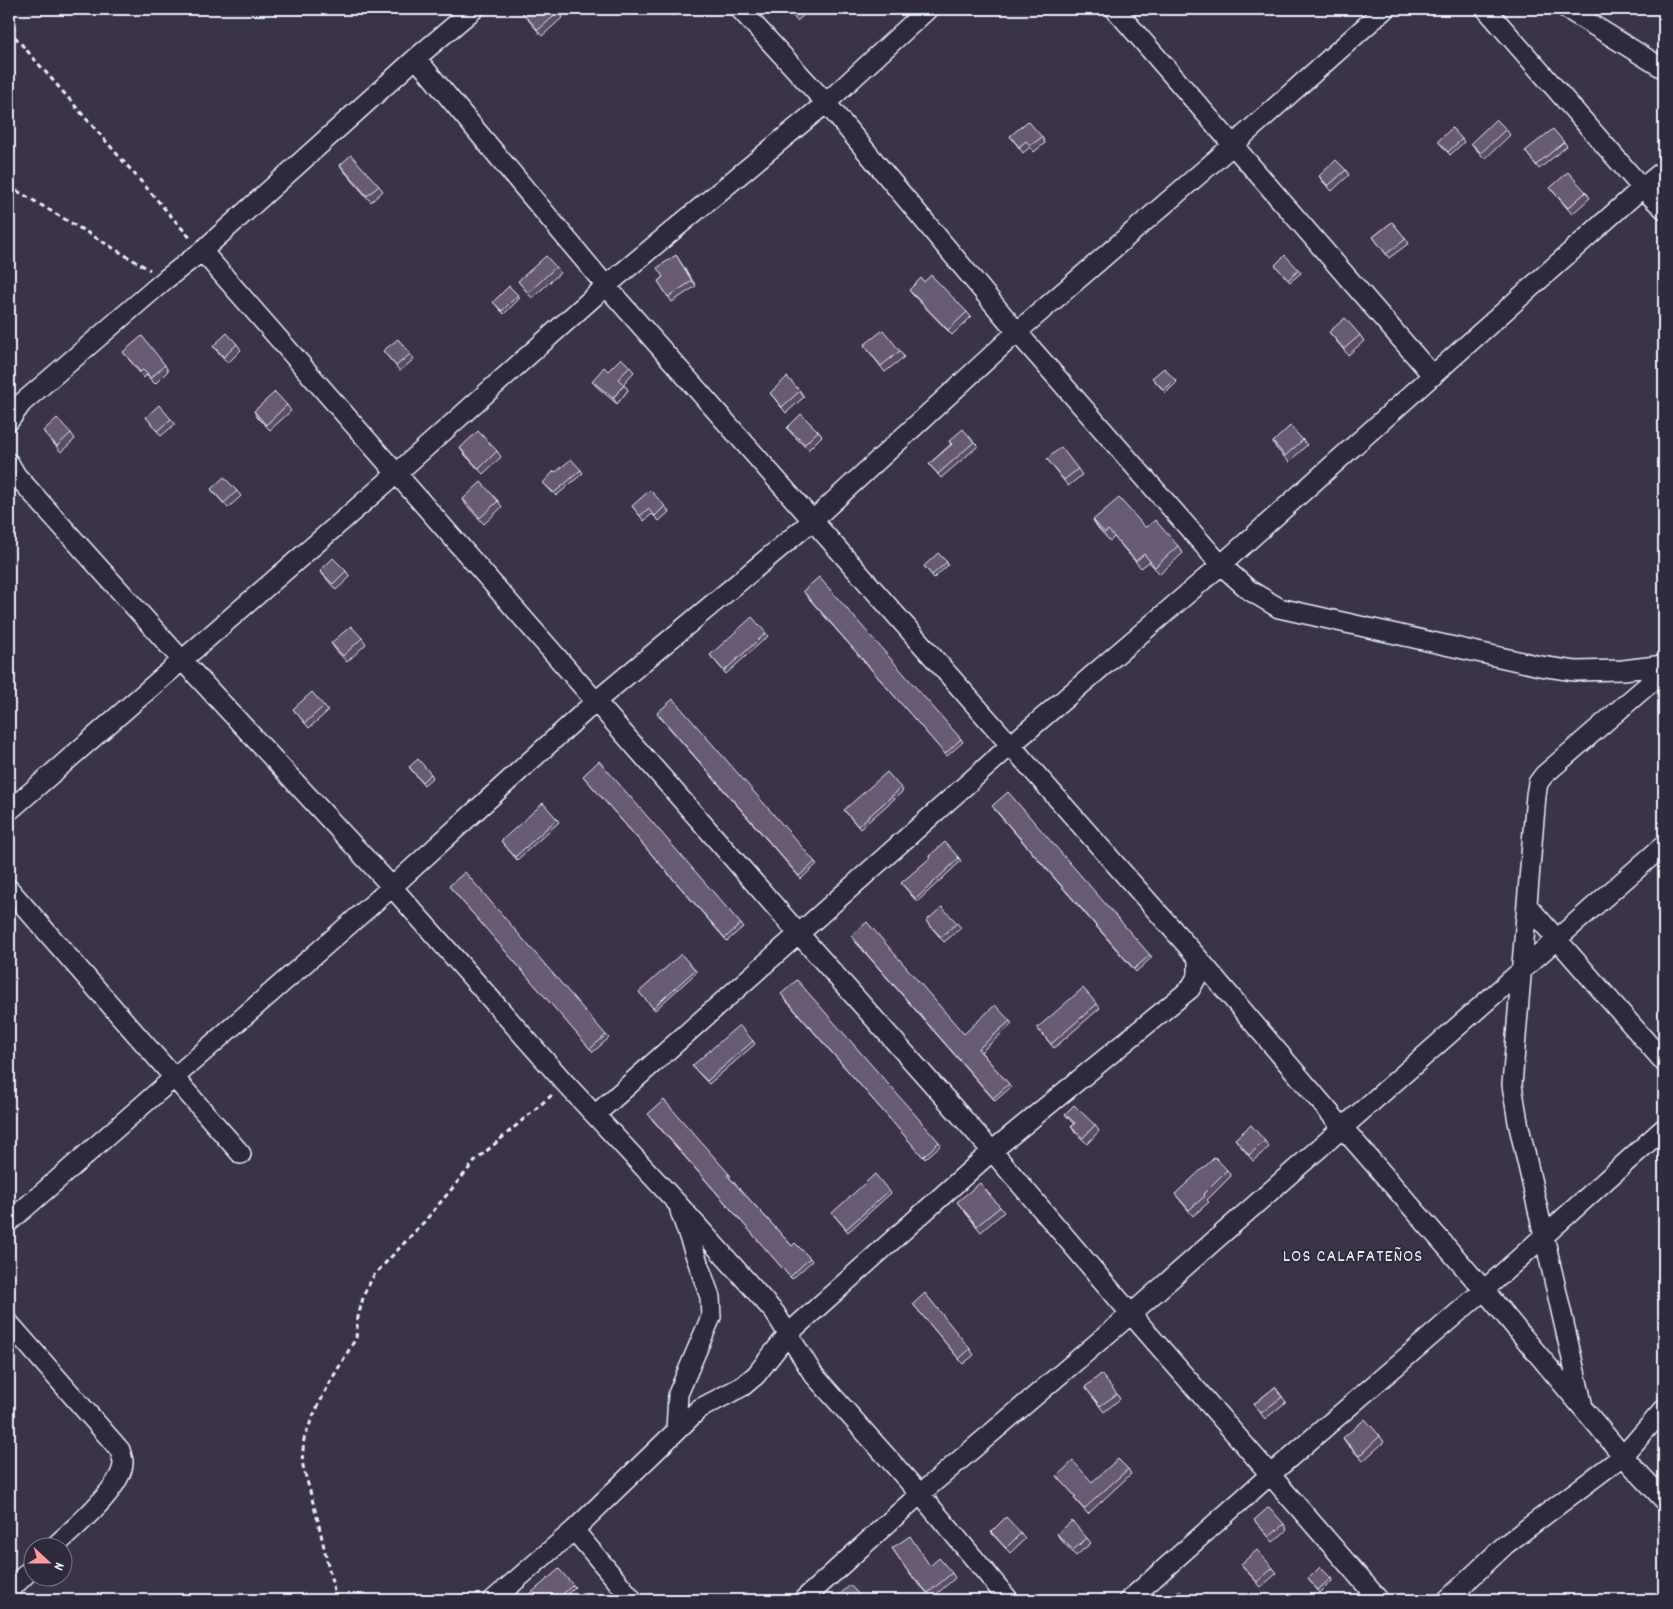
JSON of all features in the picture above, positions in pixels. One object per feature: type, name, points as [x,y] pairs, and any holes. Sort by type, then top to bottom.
[{"type":"street","points":[[9,421],[22,404],[166,279],[202,251],[416,58],[474,9]]},
{"type":"street","points":[[740,9],[826,103],[1017,332],[1221,565],[1249,590],[1279,608],[1540,666],[1576,671],[1623,670],[1664,665]]},
{"type":"street","points":[[9,811],[181,659],[396,474],[606,286],[826,103],[928,9]]},
{"type":"street","points":[[1115,9],[1433,376]]},
{"type":"street","points":[[9,1222],[392,887],[595,702],[812,521],[1017,332],[1233,145],[1385,9]]},
{"type":"street","points":[[1486,9],[1642,188],[1664,210]]},
{"type":"street","points":[[1567,9],[1664,69]]},
{"type":"street","points":[[416,58],[606,286],[1198,958],[1484,1290],[1622,1456],[1664,1500]]},
{"type":"street","points":[[595,1115],[1011,745],[1221,565],[1664,170]]},
{"type":"street","points":[[202,251],[595,702],[992,1151],[1379,1600]]},
{"type":"street","points":[[9,463],[16,475],[181,659],[392,887],[565,1083],[677,1203],[775,1313],[813,1374],[920,1494],[1009,1600]]},
{"type":"street","points":[[1584,1410],[1518,1122],[1512,1085],[1536,795],[1538,783],[1544,775],[1664,671]]},
{"type":"street","points":[[803,1600],[920,1494],[1131,1314],[1664,845]]},
{"type":"street","points":[[9,889],[241,1154]]},
{"type":"street","points":[[1527,905],[1664,1062]]},
{"type":"street","points":[[493,1600],[574,1530],[676,1430],[699,1410],[743,1386],[756,1375],[789,1333],[992,1151],[1190,989],[1198,975],[1198,958]]},
{"type":"street","points":[[1129,1600],[1271,1474],[1484,1290],[1664,1128]]},
{"type":"street","points":[[676,1430],[678,1394],[711,1317],[710,1297],[677,1203]]},
{"type":"street","points":[[9,1322],[120,1450],[123,1463],[114,1486],[95,1508],[66,1536]]},
{"type":"street","points":[[1447,1600],[1505,1545],[1622,1456],[1664,1409]]},
{"type":"street","points":[[574,1530],[633,1600]]},
{"type":"street","points":[[9,1591],[22,1578]]},
{"type":"path","points":[[9,30],[202,251]]},
{"type":"path","points":[[9,186],[166,279]]},
{"type":"path","points":[[336,1600],[302,1462],[304,1439],[329,1384],[356,1338],[358,1317],[364,1294],[374,1275],[424,1222],[476,1160],[565,1083]]},
{"type":"building","points":[[556,9],[559,12],[538,30],[520,10]]},
{"type":"building","points":[[788,9],[801,9],[794,15]]},
{"type":"building","points":[[1496,119],[1506,129],[1481,153],[1471,143]]},
{"type":"building","points":[[1028,121],[1042,137],[1030,146],[1026,141],[1019,147],[1010,136]]},
{"type":"building","points":[[1452,128],[1462,139],[1448,152],[1438,141]]},
{"type":"building","points":[[1553,129],[1564,142],[1536,165],[1525,151]]},
{"type":"building","points":[[351,155],[379,186],[367,196],[340,165]]},
{"type":"building","points":[[1336,160],[1346,170],[1328,186],[1319,176]]},
{"type":"building","points":[[1568,172],[1586,192],[1568,208],[1550,188]]},
{"type":"building","points":[[1392,222],[1406,239],[1386,254],[1373,237]]},
{"type":"building","points":[[676,255],[692,281],[668,297],[658,281],[663,277],[657,268]]},
{"type":"building","points":[[1285,255],[1299,270],[1288,280],[1275,265]]},
{"type":"building","points":[[546,256],[556,267],[528,293],[518,281]]},
{"type":"building","points":[[931,275],[967,312],[948,330],[909,290],[921,278],[924,282]]},
{"type":"building","points":[[509,286],[518,295],[502,311],[493,302]]},
{"type":"building","points":[[1345,318],[1360,335],[1344,349],[1329,332]]},
{"type":"building","points":[[883,330],[900,351],[881,366],[864,345]]},
{"type":"building","points":[[227,333],[237,344],[224,357],[213,346]]},
{"type":"building","points":[[142,336],[165,365],[151,378],[143,370],[140,372],[123,352]]},
{"type":"building","points":[[398,339],[410,354],[396,366],[383,351]]},
{"type":"building","points":[[621,358],[630,367],[618,379],[624,385],[613,398],[592,381],[604,367],[608,371]]},
{"type":"building","points":[[1164,368],[1175,380],[1164,390],[1152,378]]},
{"type":"building","points":[[787,377],[800,391],[782,407],[770,393]]},
{"type":"building","points":[[275,392],[287,405],[266,425],[254,411]]},
{"type":"building","points":[[159,405],[171,419],[157,431],[146,417]]},
{"type":"building","points":[[801,414],[818,431],[805,444],[787,428]]},
{"type":"building","points":[[57,418],[71,433],[57,446],[43,431]]},
{"type":"building","points":[[1290,426],[1303,440],[1285,456],[1273,442]]},
{"type":"building","points":[[963,429],[974,442],[938,474],[929,464],[952,444],[949,441]]},
{"type":"building","points":[[478,431],[497,451],[479,469],[460,448]]},
{"type":"building","points":[[1061,447],[1078,469],[1064,480],[1047,459]]},
{"type":"building","points":[[571,459],[581,470],[554,493],[543,483],[554,471],[556,472]]},
{"type":"building","points":[[224,477],[237,491],[224,503],[211,489]]},
{"type":"building","points":[[481,482],[498,501],[480,518],[463,499]]},
{"type":"building","points":[[650,490],[665,506],[655,516],[648,509],[640,516],[632,506]]},
{"type":"building","points":[[1119,498],[1146,528],[1155,520],[1178,546],[1155,567],[1144,554],[1136,561],[1108,530],[1105,533],[1093,520]]},
{"type":"building","points":[[938,553],[947,562],[932,575],[924,566]]},
{"type":"building","points":[[333,558],[346,571],[333,584],[320,571]]},
{"type":"building","points":[[819,577],[961,739],[945,754],[803,591]]},
{"type":"building","points":[[752,617],[766,633],[724,671],[710,655]]},
{"type":"building","points":[[351,626],[362,638],[343,656],[331,643]]},
{"type":"building","points":[[312,692],[324,706],[305,723],[293,709]]},
{"type":"building","points":[[673,699],[815,862],[799,876],[657,713]]},
{"type":"building","points":[[418,759],[431,774],[422,782],[409,767]]},
{"type":"building","points":[[599,761],[741,924],[725,938],[583,776]]},
{"type":"building","points":[[887,772],[901,788],[858,826],[844,810]]},
{"type":"building","points":[[1008,792],[1150,955],[1134,969],[992,806]]},
{"type":"building","points":[[543,803],[557,819],[515,857],[501,841]]},
{"type":"building","points":[[945,842],[959,858],[916,899],[901,883]]},
{"type":"building","points":[[465,872],[606,1035],[590,1049],[449,886]]},
{"type":"building","points":[[942,907],[957,923],[941,937],[926,921]]},
{"type":"building","points":[[867,922],[964,1034],[995,1005],[1010,1021],[978,1049],[1009,1084],[993,1098],[851,936]]},
{"type":"building","points":[[681,954],[695,970],[653,1008],[639,992]]},
{"type":"building","points":[[797,980],[939,1142],[923,1157],[781,994]]},
{"type":"building","points":[[1083,988],[1097,1004],[1051,1044],[1037,1028]]},
{"type":"building","points":[[739,1025],[753,1041],[707,1081],[692,1066]]},
{"type":"building","points":[[664,1100],[729,1174],[727,1175],[792,1246],[795,1243],[810,1258],[790,1277],[648,1114]]},
{"type":"building","points":[[1074,1105],[1095,1125],[1083,1138],[1071,1127],[1075,1123],[1065,1114]]},
{"type":"building","points":[[1251,1125],[1265,1141],[1249,1155],[1235,1139]]},
{"type":"building","points":[[1215,1157],[1227,1170],[1203,1194],[1205,1196],[1189,1210],[1175,1194]]},
{"type":"building","points":[[875,1174],[889,1191],[846,1229],[832,1213]]},
{"type":"building","points":[[980,1183],[1000,1207],[977,1226],[957,1202]]},
{"type":"building","points":[[925,1293],[970,1349],[959,1359],[913,1304]]},
{"type":"building","points":[[1101,1374],[1117,1394],[1100,1406],[1085,1387]]},
{"type":"building","points":[[1275,1387],[1282,1397],[1261,1413],[1254,1404]]},
{"type":"building","points":[[1365,1419],[1380,1436],[1359,1456],[1343,1438]]},
{"type":"building","points":[[1118,1459],[1128,1469],[1084,1509],[1057,1476],[1073,1461],[1092,1482]]},
{"type":"building","points":[[1269,1507],[1284,1524],[1269,1537],[1254,1520]]},
{"type":"building","points":[[1006,1517],[1021,1533],[1006,1548],[991,1532]]},
{"type":"building","points":[[1072,1521],[1087,1538],[1073,1550],[1057,1534]]},
{"type":"building","points":[[910,1536],[930,1566],[939,1558],[952,1573],[928,1593],[907,1570],[892,1548]]},
{"type":"building","points":[[1257,1550],[1273,1568],[1257,1582],[1241,1564]]},
{"type":"building","points":[[1320,1567],[1331,1578],[1318,1590],[1308,1579]]},
{"type":"building","points":[[559,1569],[573,1585],[556,1600],[523,1600]]},
{"type":"building","points":[[850,1585],[864,1600],[840,1600],[837,1597]]},
{"type":"building","points":[[1179,1590],[1190,1600],[1169,1600]]},
{"type":"district","name":"LOS CALAFATEÑOS","points":[[1353,1255]]}]
